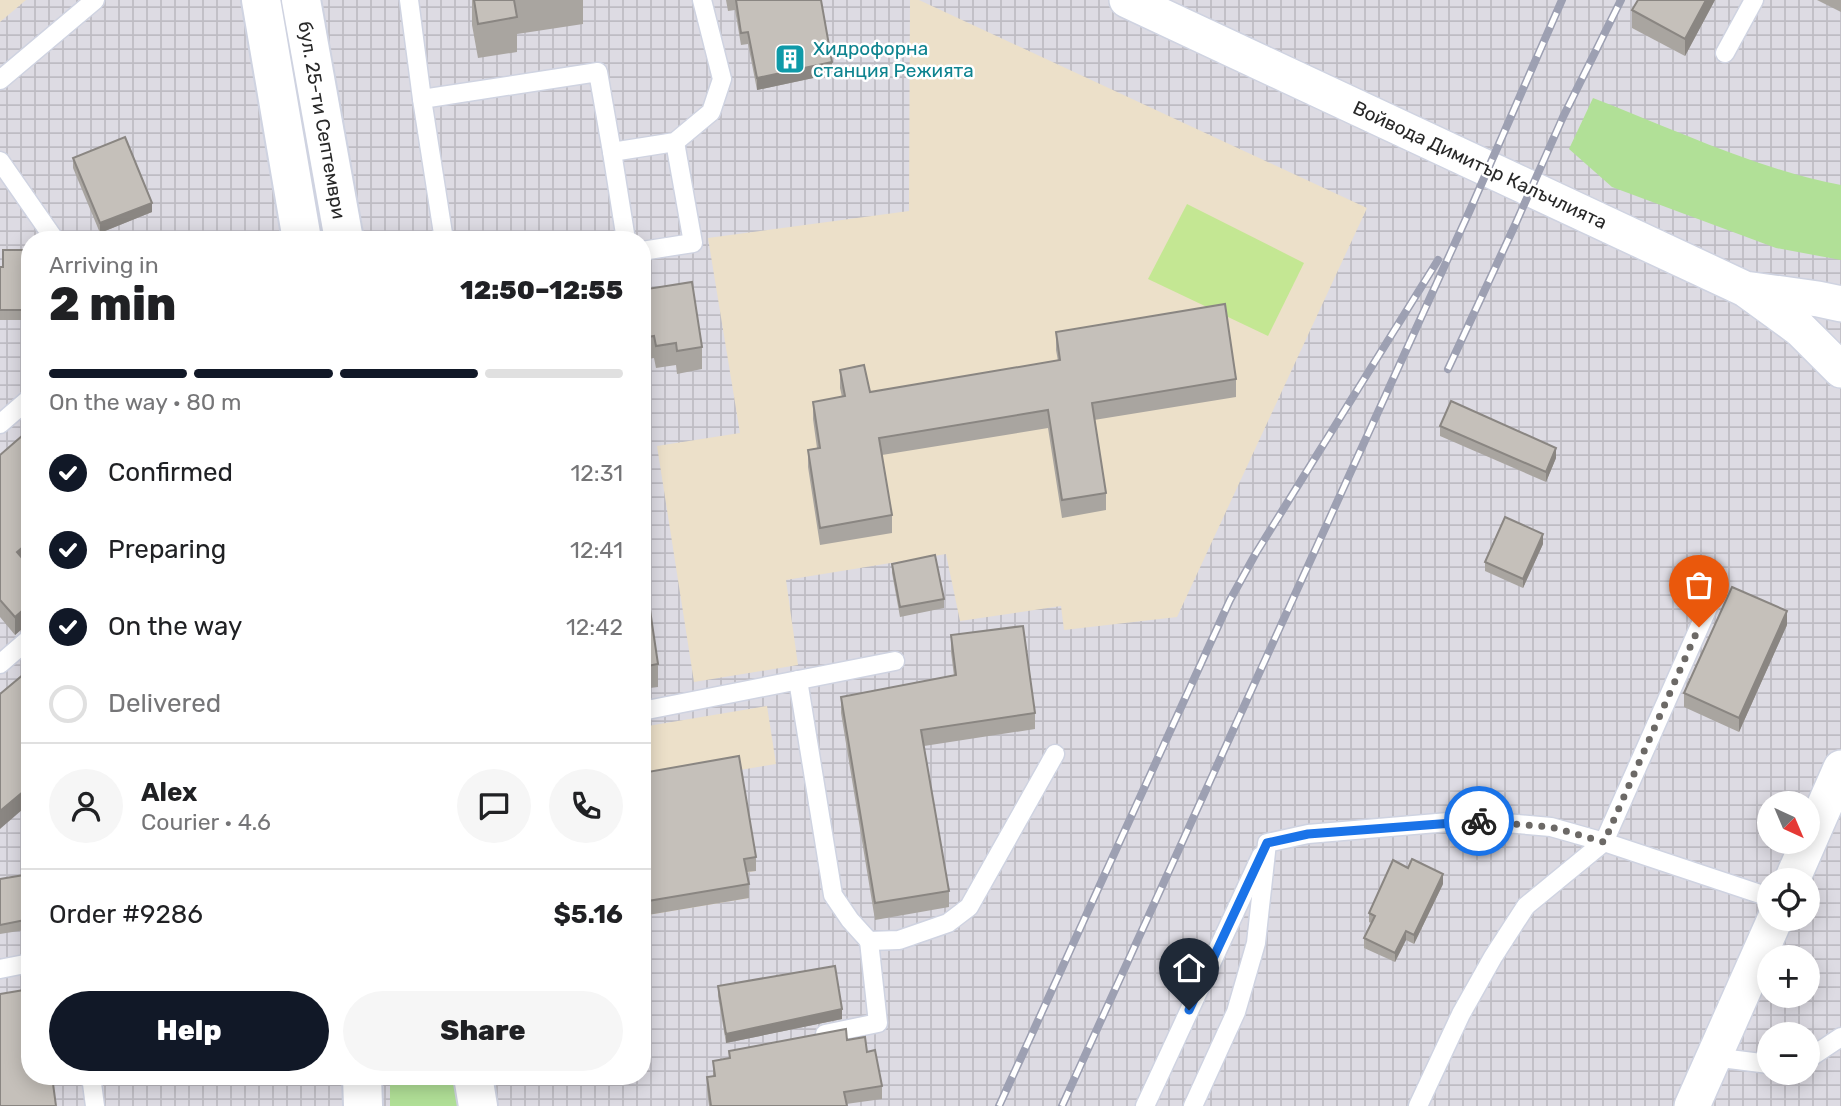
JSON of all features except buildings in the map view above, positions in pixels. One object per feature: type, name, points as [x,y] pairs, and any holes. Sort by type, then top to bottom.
[{"type":"main road","name":"бул. 25-ти Септември","points":[[261,0],[300,231]]},
{"type":"main road","name":"бул. 25-ти Септември","points":[[301,0],[342,231]]},
{"type":"main road","points":[[362,1085],[363,1106]]},
{"type":"main road","points":[[474,1085],[478,1106]]},
{"type":"street","name":"Войвода Димитър Калъчлията","points":[[1127,0],[1745,289],[1841,304]]},
{"type":"street","points":[[1745,289],[1800,329],[1841,370]]},
{"type":"street","points":[[1797,868],[1841,768]]},
{"type":"street","points":[[1692,1106],[1770,931]]},
{"type":"lane","points":[[0,80],[95,0]]},
{"type":"lane","points":[[409,0],[443,231]]},
{"type":"lane","points":[[612,152],[675,142],[711,113],[722,79],[702,0]]},
{"type":"lane","points":[[1726,53],[1754,0]]},
{"type":"lane","points":[[422,99],[598,72],[625,231]]},
{"type":"lane","points":[[651,250],[693,243],[675,142]]},
{"type":"lane","points":[[0,161],[49,231]]},
{"type":"lane","points":[[0,424],[21,406]]},
{"type":"lane","points":[[1417,1104],[1461,1014],[1526,906],[1604,842],[1710,603]]},
{"type":"lane","points":[[0,664],[21,646]]},
{"type":"lane","points":[[651,709],[895,661]]},
{"type":"lane","points":[[798,680],[833,895],[869,941],[878,1023],[811,1037]]},
{"type":"lane","points":[[869,941],[899,940],[948,923],[969,907],[1055,754]]},
{"type":"lane","points":[[1267,843],[1308,834],[1472,820],[1551,827],[1757,893]]},
{"type":"lane","points":[[1145,1106],[1267,843]]},
{"type":"lane","points":[[1193,1106],[1236,1012],[1256,943],[1267,843]]},
{"type":"lane","points":[[0,969],[21,965]]},
{"type":"lane","points":[[1820,1051],[1841,1037]]},
{"type":"lane","points":[[1713,1057],[1757,1062]]},
{"type":"lane","points":[[92,1085],[95,1106]]},
{"type":"shaded area","points":[[0,0],[1841,0],[1841,1106],[0,1106]]},
{"type":"shaded area","points":[[0,0],[26,0],[0,22]]},
{"type":"shaded area","points":[[910,0],[919,0],[1367,208],[1177,617],[1064,630],[1061,606],[960,621],[946,554],[786,580],[798,665],[694,682],[657,446],[740,433],[708,238],[909,211]]},
{"type":"shaded area","points":[[767,706],[776,764],[740,770],[756,871],[744,873],[749,898],[651,914],[651,725]]},
{"type":"green space","points":[[1593,98],[1747,159],[1841,185],[1841,260],[1776,248],[1612,187],[1569,149]]},
{"type":"green space","points":[[1187,204],[1304,263],[1268,336],[1148,279]]},
{"type":"green space","points":[[390,1085],[458,1085],[462,1106],[390,1106]]},
{"type":"railway","points":[[1062,1106],[1470,210],[1562,0]]},
{"type":"railway","points":[[1448,369],[1563,117],[1621,0]]},
{"type":"railway","points":[[999,1106],[1230,600],[1256,553],[1438,260]]},
{"type":"way so far","points":[[1479,821],[1551,827],[1604,842],[1699,627]]},
{"type":"place","name":"Хидрофорна станция Режията","points":[[790,59]]},
{"type":"route","points":[[1189,1010],[1267,843],[1308,834],[1479,821]]}]
